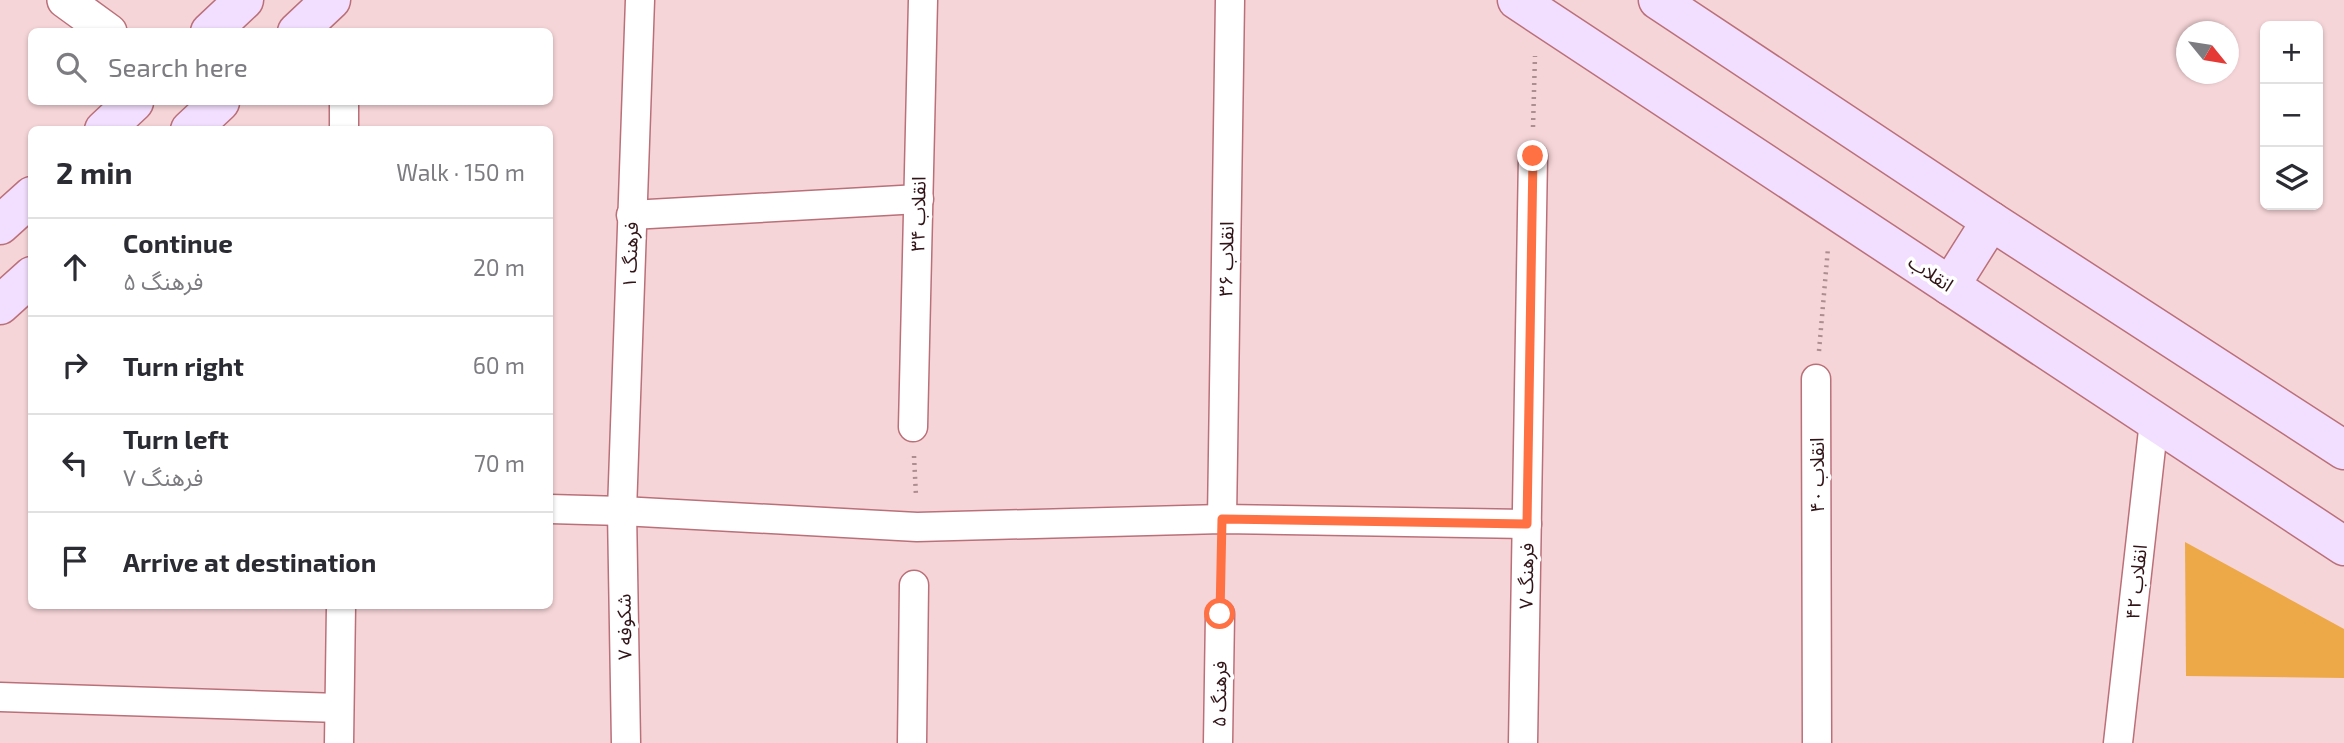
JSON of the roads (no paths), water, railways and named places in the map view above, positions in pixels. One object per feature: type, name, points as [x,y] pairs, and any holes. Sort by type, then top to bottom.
[{"type":"main road","points":[[214,28],[244,0]]},
{"type":"main road","points":[[301,28],[331,0]]},
{"type":"main road","points":[[1658,0],[1991,221],[2344,450]]},
{"type":"main road","name":"انقلاب","points":[[1526,6],[2344,546]]},
{"type":"main road","points":[[108,126],[131,105]]},
{"type":"main road","points":[[0,225],[28,200]]},
{"type":"main road","points":[[1950,286],[1991,221]]},
{"type":"main road","points":[[0,305],[28,280]]},
{"type":"street","points":[[65,0],[104,28]]},
{"type":"street","name":"فرهنگ ۱","points":[[622,510],[640,0]]},
{"type":"street","name":"انقلاب ۳۴","points":[[914,427],[923,0]]},
{"type":"street","name":"انقلاب ۳۶","points":[[1222,519],[1230,0]]},
{"type":"street","points":[[344,105],[344,126]]},
{"type":"street","name":"فرهنگ ۷","points":[[1523,743],[1533,156]]},
{"type":"street","points":[[631,215],[919,199]]},
{"type":"street","name":"انقلاب ۴۰","points":[[1816,379],[1817,743]]},
{"type":"street","name":"انقلاب ۴۲","points":[[2118,743],[2154,421]]},
{"type":"street","points":[[553,509],[622,510],[917,527],[1222,519],[1527,524]]},
{"type":"street","name":"شکوفه ۷","points":[[622,510],[626,743]]},
{"type":"street","points":[[912,743],[914,585]]},
{"type":"street","points":[[339,743],[341,609]]},
{"type":"street","name":"فرهنگ ۵","points":[[1218,743],[1220,614]]},
{"type":"street","points":[[0,697],[339,708]]}]
